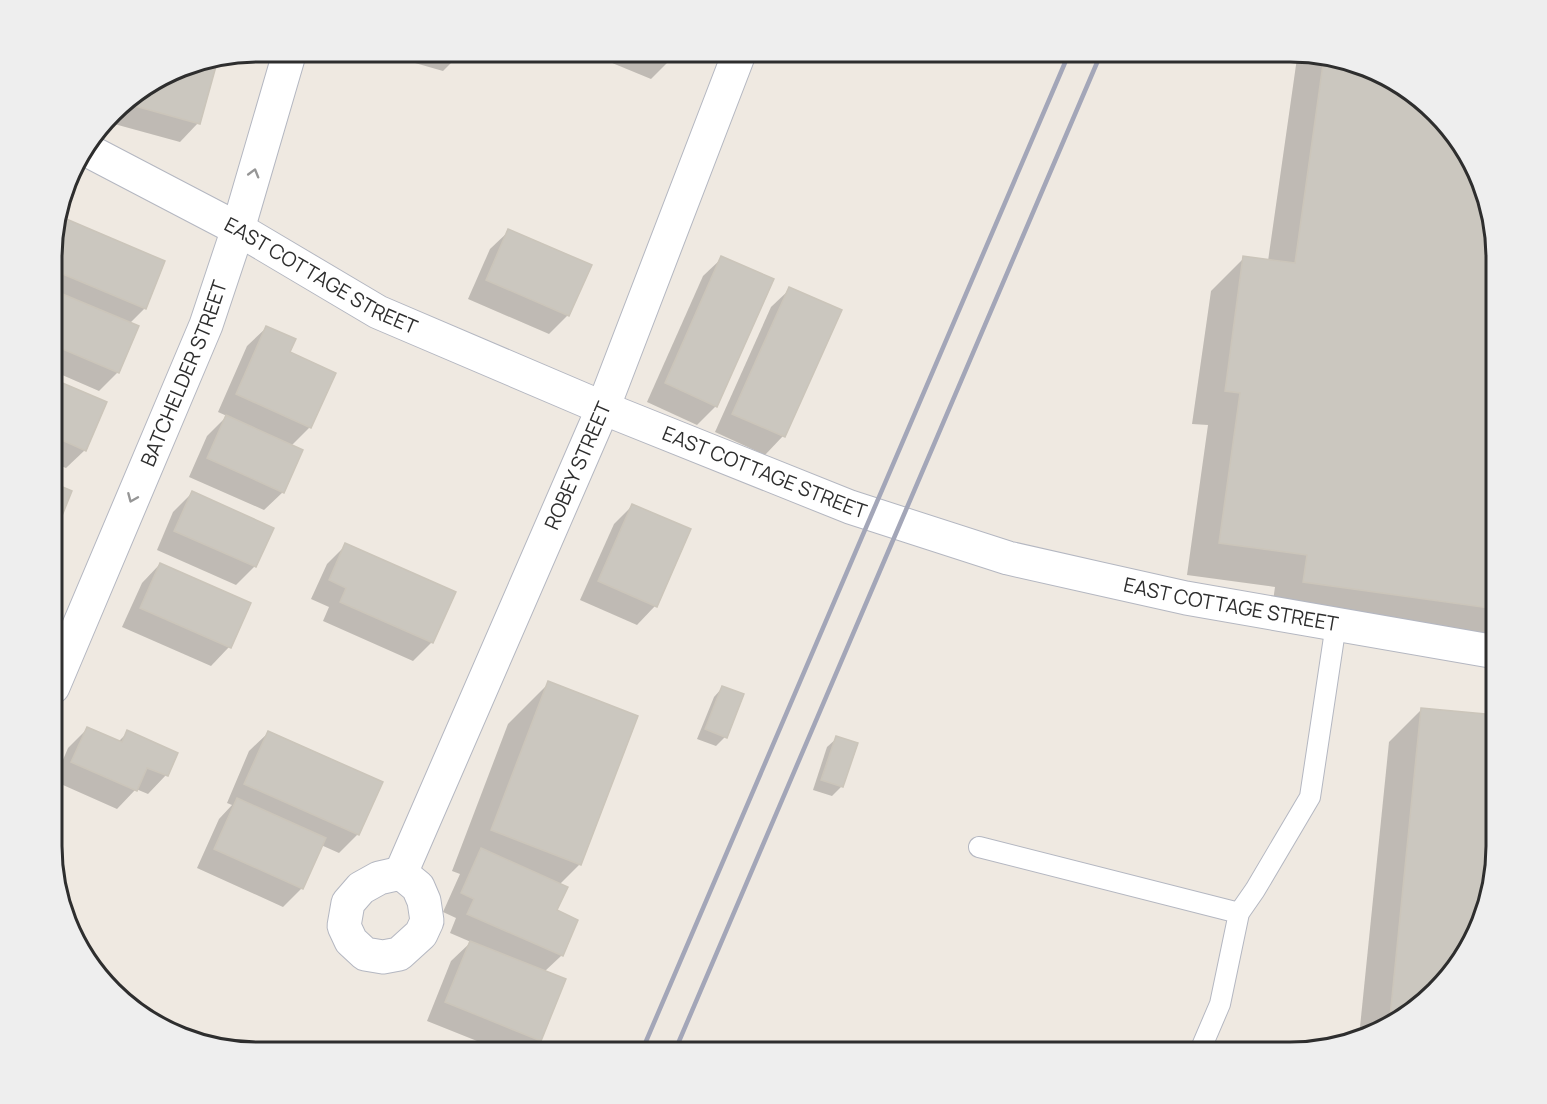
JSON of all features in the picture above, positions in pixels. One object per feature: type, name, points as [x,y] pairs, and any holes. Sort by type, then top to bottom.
[{"type":"street","name":"BATCHELDER STREET","points":[[62,666],[206,325],[238,229],[287,62]]},
{"type":"street","name":"ROBEY STREET","points":[[401,873],[603,408],[736,62]]},
{"type":"street","name":"EAST COTTAGE STREET","points":[[93,153],[238,229],[378,312],[603,408],[850,507],[1008,558],[1186,598],[1485,650]]},
{"type":"lane","points":[[1204,1042],[1220,1004],[1239,913],[1310,797],[1336,624]]},
{"type":"lane","points":[[979,847],[1239,913]]},
{"type":"building","points":[[1323,64],[1328,65],[1364,76],[1387,88],[1409,102],[1428,119],[1445,138],[1465,171],[1479,207],[1485,245],[1485,607],[1303,582],[1307,555],[1219,543],[1240,393],[1225,391],[1243,256],[1295,263]]},
{"type":"building","points":[[216,66],[200,124],[134,106],[171,82]]},
{"type":"building","points":[[66,219],[165,261],[146,309],[62,274]]},
{"type":"building","points":[[508,229],[592,265],[569,316],[486,280]]},
{"type":"building","points":[[721,256],[774,279],[717,407],[665,383]]},
{"type":"building","points":[[789,287],[842,310],[785,437],[732,414]]},
{"type":"building","points":[[62,294],[139,326],[119,373],[62,349]]},
{"type":"building","points":[[266,326],[296,339],[290,352],[336,373],[311,428],[236,394]]},
{"type":"building","points":[[62,383],[107,402],[86,451],[62,440]]},
{"type":"building","points":[[226,415],[303,450],[284,493],[207,458]]},
{"type":"building","points":[[62,487],[72,491],[62,516]]},
{"type":"building","points":[[192,491],[274,528],[256,567],[174,531]]},
{"type":"building","points":[[632,504],[691,529],[657,607],[598,581]]},
{"type":"building","points":[[345,543],[456,592],[433,643],[340,602],[346,588],[329,580]]},
{"type":"building","points":[[160,563],[251,603],[231,648],[140,608]]},
{"type":"building","points":[[548,681],[638,716],[581,865],[491,830]]},
{"type":"building","points":[[722,686],[744,694],[727,738],[705,729]]},
{"type":"building","points":[[1421,708],[1485,714],[1485,859],[1482,885],[1475,909],[1459,944],[1445,966],[1409,1002],[1390,1014]]},
{"type":"building","points":[[87,727],[122,742],[127,730],[178,753],[168,776],[147,768],[137,791],[71,762]]},
{"type":"building","points":[[268,731],[383,782],[359,835],[244,784]]},
{"type":"building","points":[[836,736],[858,743],[843,787],[821,780]]},
{"type":"building","points":[[237,798],[326,838],[303,889],[214,849]]},
{"type":"building","points":[[481,848],[568,887],[557,910],[578,920],[563,956],[467,914],[474,899],[461,893]]},
{"type":"building","points":[[470,941],[566,979],[541,1041],[445,1002]]},
{"type":"railway","points":[[646,1042],[1065,62]]},
{"type":"railway","points":[[679,1042],[1097,62]]}]
